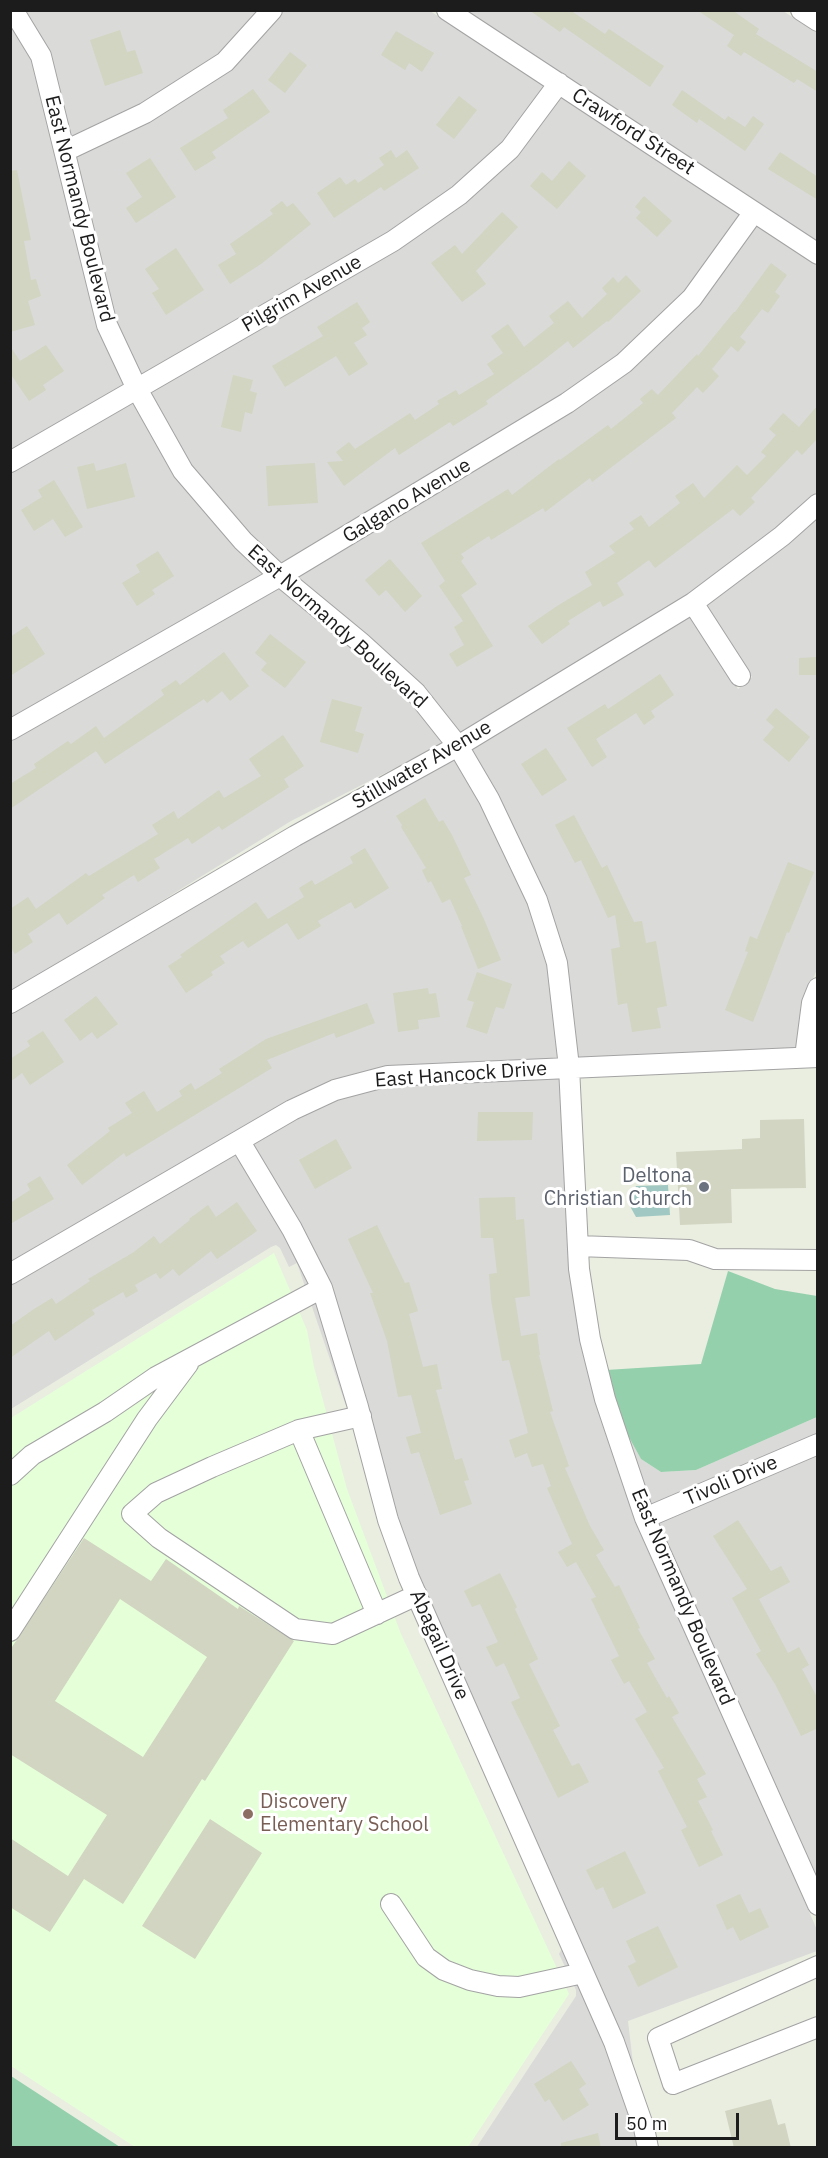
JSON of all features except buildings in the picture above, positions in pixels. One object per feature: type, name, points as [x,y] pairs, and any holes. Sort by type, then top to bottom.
[{"type":"street","name":"East Normandy Boulevard","points":[[14,10],[40,56],[65,151],[87,253],[107,325],[137,389],[183,471],[243,541],[280,576],[360,642],[416,693],[458,746],[489,799],[537,900],[557,963],[569,1067],[581,1281],[595,1360],[605,1399],[645,1518],[818,1905]]},
{"type":"street","points":[[65,151],[145,113],[225,62],[272,10]]},
{"type":"street","name":"Crawford Street","points":[[447,10],[818,254]]},
{"type":"street","points":[[801,10],[818,21]]},
{"type":"street","name":"Pilgrim Avenue","points":[[10,462],[393,241],[459,195],[510,149],[559,83]]},
{"type":"street","name":"Galgano Avenue","points":[[10,730],[280,576],[567,403],[624,363],[692,298],[754,212]]},
{"type":"street","name":"Stillwater Avenue","points":[[10,1003],[295,836],[458,746],[693,603],[782,536],[818,504]]},
{"type":"street","points":[[693,603],[740,676]]},
{"type":"street","points":[[812,1057],[812,1003],[818,988]]},
{"type":"street","name":"East Hancock Drive","points":[[10,1274],[292,1110],[335,1090],[388,1076],[812,1057]]},
{"type":"street","name":"Abagail Drive","points":[[240,1142],[292,1229],[322,1288],[361,1416],[388,1520],[417,1595],[614,2042],[644,2128],[648,2148]]},
{"type":"street","points":[[578,1246],[688,1250],[715,1259],[818,1260]]},
{"type":"street","points":[[10,1475],[32,1455],[105,1412],[156,1377],[322,1288]]},
{"type":"street","points":[[10,1631],[147,1419],[191,1359]]},
{"type":"street","points":[[361,1416],[299,1430],[156,1493],[132,1514],[159,1538],[295,1629],[333,1634],[417,1595]]},
{"type":"street","points":[[299,1430],[377,1614]]},
{"type":"street","name":"Tivoli Drive","points":[[645,1518],[818,1444]]},
{"type":"street","points":[[391,1904],[426,1957],[444,1970],[470,1980],[519,1988],[583,1973]]},
{"type":"street","points":[[818,1966],[658,2038],[673,2084],[818,2026]]},
{"type":"shaded area","points":[[24,11],[260,11],[220,55],[142,105],[71,138]]},
{"type":"shaded area","points":[[281,11],[430,11],[546,86],[504,143],[455,188],[389,233],[141,377],[115,321],[75,156]]},
{"type":"shaded area","points":[[465,11],[783,11],[817,33],[817,242]]},
{"type":"shaded area","points":[[10,24],[32,61],[98,329],[125,386],[10,452]]},
{"type":"shaded area","points":[[560,95],[741,215],[686,292],[619,357],[564,395],[282,564],[250,534],[190,464],[149,392],[396,249]]},
{"type":"shaded area","points":[[755,224],[817,265],[817,492],[777,530],[688,595],[461,734],[366,635],[296,576],[572,411]]},
{"type":"shaded area","points":[[133,402],[265,574],[11,720],[10,472]]},
{"type":"shaded area","points":[[817,515],[818,967],[804,1000],[798,1048],[577,1058],[546,897],[497,794],[471,748],[689,615],[738,689],[752,677],[705,604]]},
{"type":"shaded area","points":[[278,587],[354,650],[409,700],[444,743],[291,821],[11,994],[11,740]]},
{"type":"shaded area","points":[[454,757],[481,804],[529,905],[548,966],[559,1058],[389,1067],[11,1264],[11,1015],[298,837]]},
{"type":"shaded area","points":[[561,1077],[570,1271],[596,1403],[638,1529],[743,1758],[817,1930],[817,1951],[628,2021],[634,2072],[417,1574],[299,1224],[253,1144],[295,1118],[337,1099],[388,1086]]},
{"type":"shaded area","points":[[237,1154],[314,1292],[358,1441],[297,1263],[289,1267],[280,1248],[276,1245],[11,1409],[11,1284]]},
{"type":"shaded area","points":[[668,1185],[670,1215],[636,1217],[631,1208],[630,1198],[636,1186]]},
{"type":"shaded area","name":"Discovery Elementary School","points":[[274,1253],[307,1330],[314,1367],[347,1489],[401,1634],[569,1994],[468,2147],[135,2147],[11,2066],[11,1418]]},
{"type":"shaded area","points":[[728,1271],[775,1289],[817,1296],[817,1417],[696,1470],[661,1472],[641,1459],[625,1430],[606,1370],[701,1364]]},
{"type":"shaded area","points":[[817,1417],[817,1434],[650,1505],[625,1430],[641,1459],[661,1472],[696,1470]]},
{"type":"shaded area","points":[[817,1453],[817,1882],[657,1522]]},
{"type":"shaded area","points":[[562,1948],[605,2046],[639,2147],[476,2148],[576,1996],[576,1990],[559,1954]]},
{"type":"shaded area","points":[[11,2076],[120,2147],[11,2147]]},
{"type":"place","name":"Deltona Christian Church","points":[[704,1187]]},
{"type":"place","name":"Discovery Elementary School","points":[[248,1814]]}]
